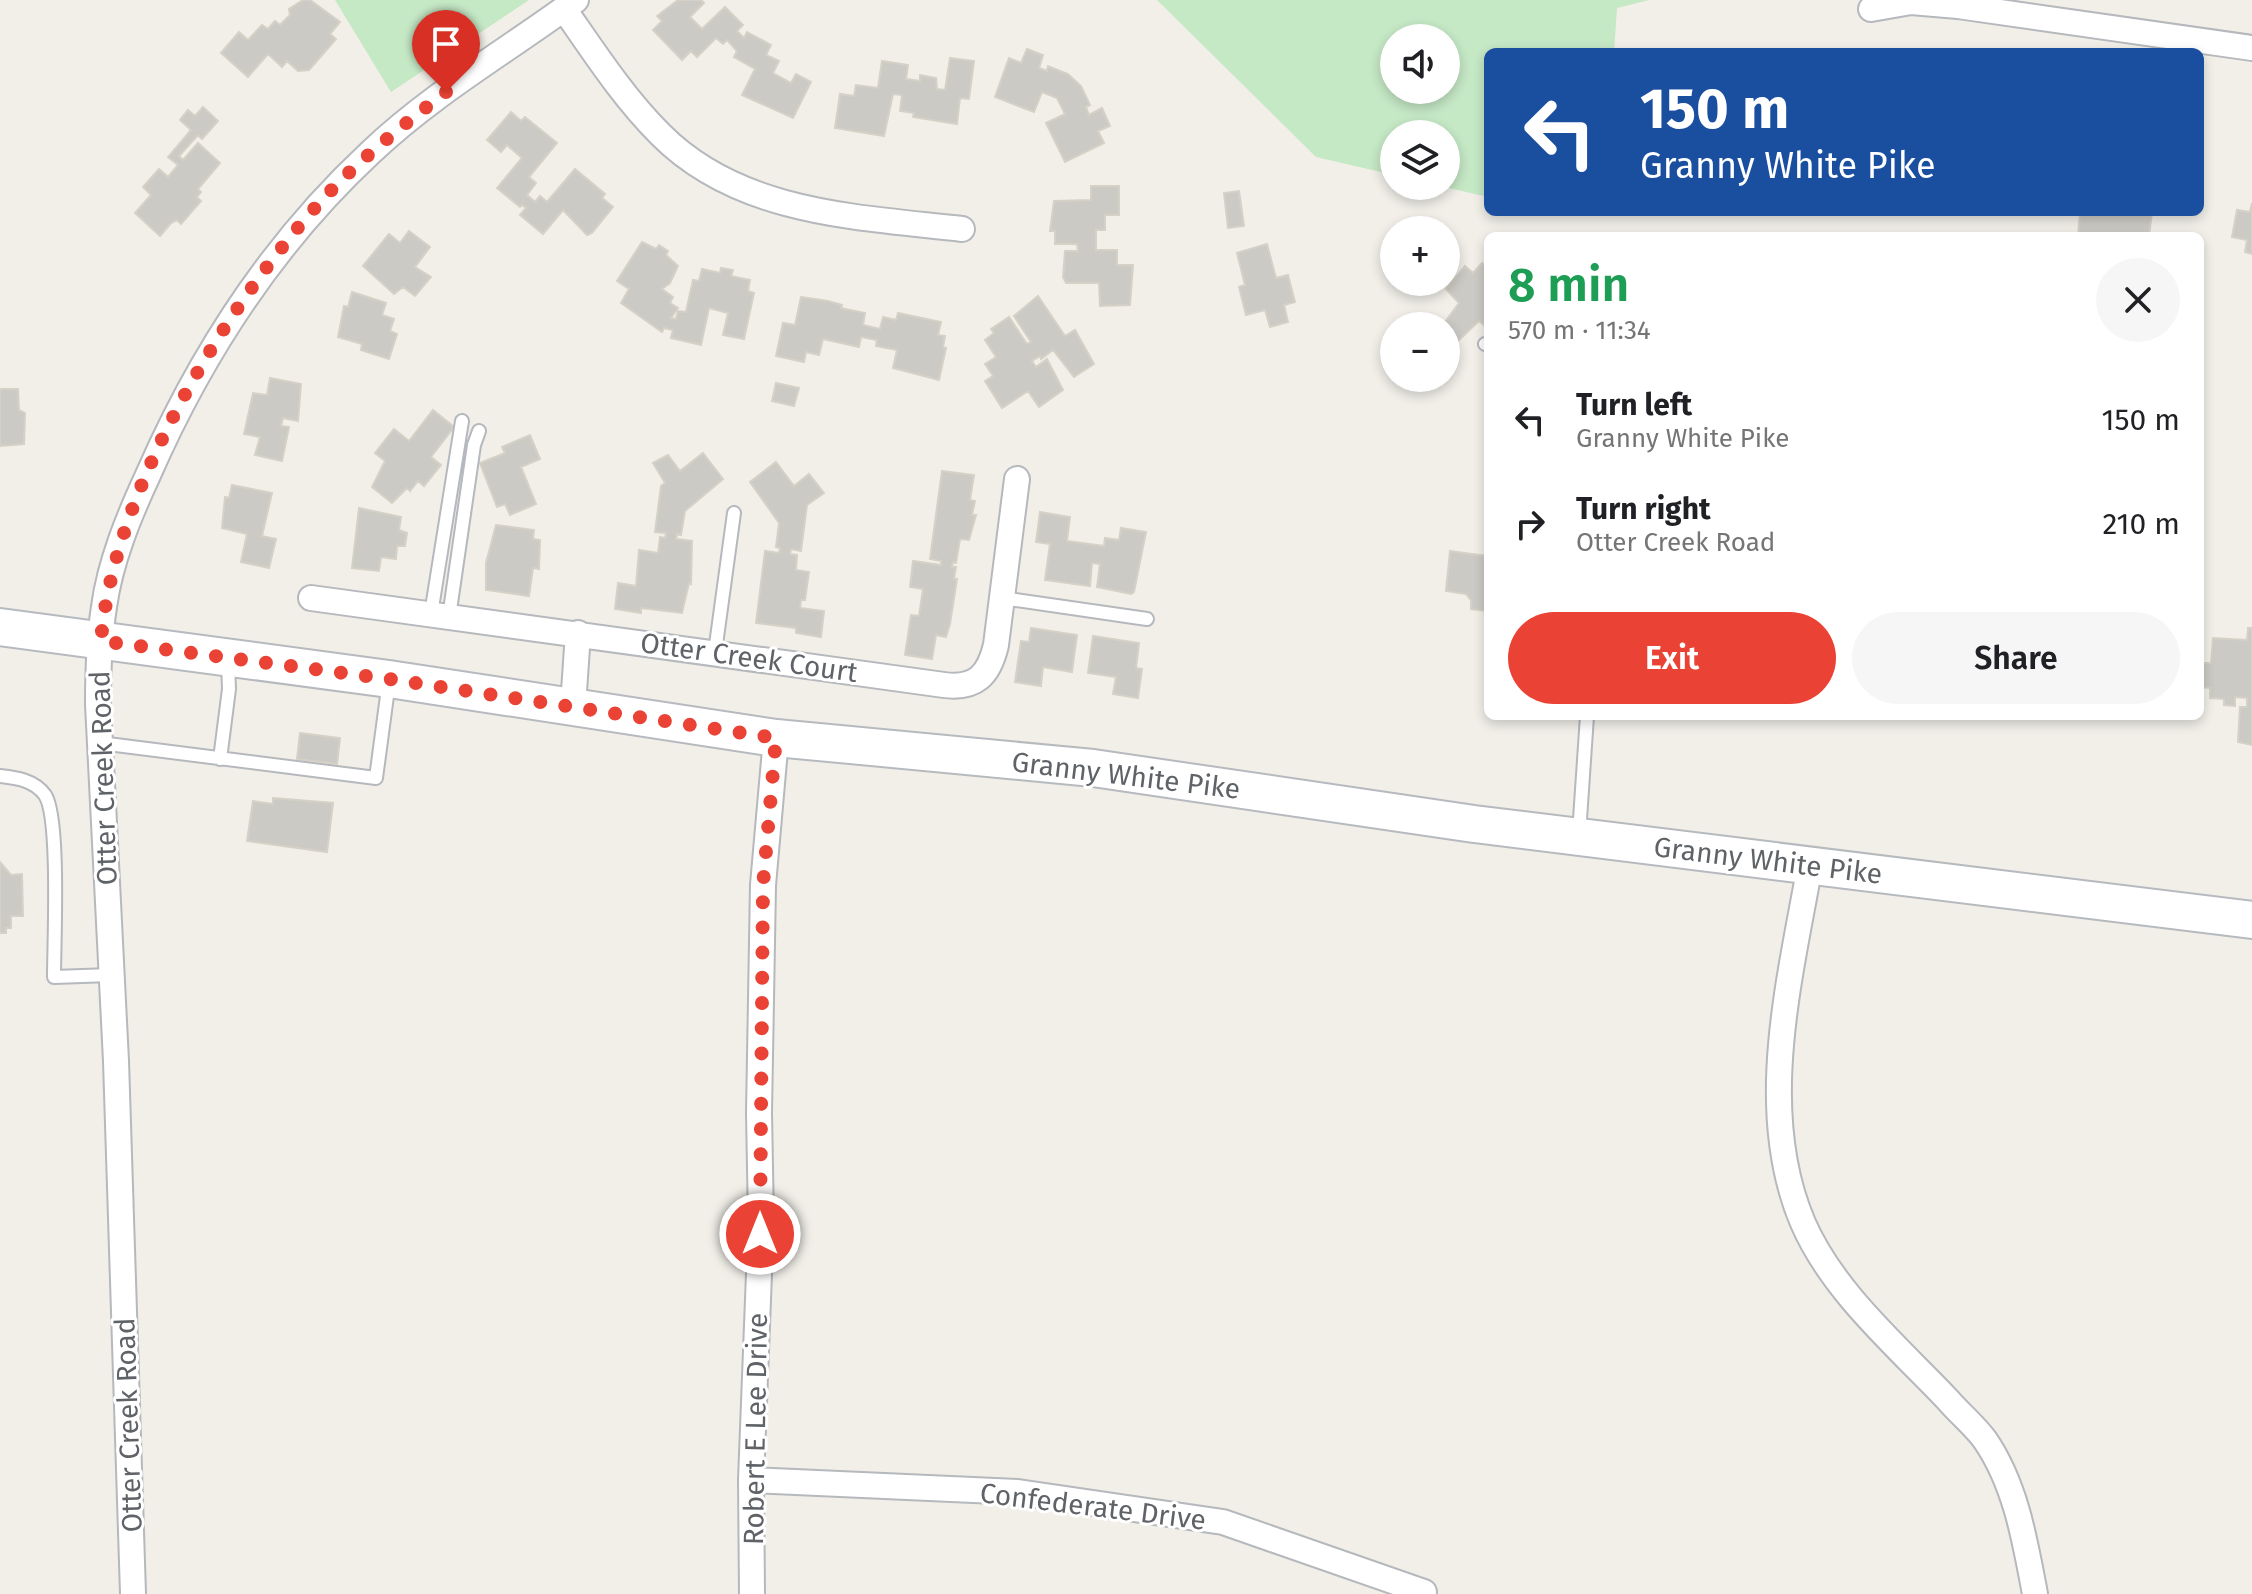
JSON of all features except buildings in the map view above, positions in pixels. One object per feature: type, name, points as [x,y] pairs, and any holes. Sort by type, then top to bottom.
[{"type":"main road","name":"Granny White Pike","points":[[0,627],[389,679],[776,738],[1093,768],[1579,837],[2252,920]]},
{"type":"street","points":[[1871,9],[1911,2],[1958,6],[2252,48]]},
{"type":"street","points":[[570,4],[647,121],[674,147],[714,176],[763,197],[807,209],[962,229]]},
{"type":"street","name":"Otter Creek Road","points":[[133,1594],[98,666],[110,580],[126,529],[156,457],[208,356],[265,271],[323,200],[372,150],[463,79],[570,4]]},
{"type":"street","name":"Otter Creek Court","points":[[311,598],[944,685],[970,685],[982,679],[993,659],[1017,479]]},
{"type":"street","points":[[573,706],[578,633]]},
{"type":"street","name":"Robert E Lee Drive","points":[[752,1594],[751,1480],[761,1222],[763,885],[776,738]]},
{"type":"street","points":[[1810,865],[1789,983],[1778,1096],[1791,1190],[1814,1243],[1848,1293],[1984,1440],[2012,1494],[2035,1594]]},
{"type":"street","name":"Confederate Drive","points":[[751,1480],[1018,1492],[1223,1522],[1424,1592]]},
{"type":"lane","points":[[440,616],[448,515],[462,421]]},
{"type":"lane","points":[[440,616],[479,431]]},
{"type":"lane","points":[[715,652],[734,513]]},
{"type":"lane","points":[[448,515],[463,517]]},
{"type":"lane","points":[[1002,598],[1147,619]]},
{"type":"lane","points":[[220,759],[229,689],[228,657]]},
{"type":"lane","points":[[100,743],[376,778],[389,679]]},
{"type":"lane","points":[[1579,837],[1587,720]]},
{"type":"lane","points":[[0,776],[30,782],[43,792],[48,801],[52,847],[54,977],[111,975]]},
{"type":"green space","points":[[335,0],[529,0],[391,92]]},
{"type":"green space","points":[[1157,0],[1649,0],[1617,8],[1614,48],[1484,48],[1484,196],[1460,191],[1460,120],[1380,120],[1380,172],[1316,157]]},
{"type":"route","points":[[446,92],[372,150],[323,200],[265,271],[229,323],[190,386],[135,504],[110,580],[101,641],[389,679],[776,738],[763,885],[760,1234]]}]
